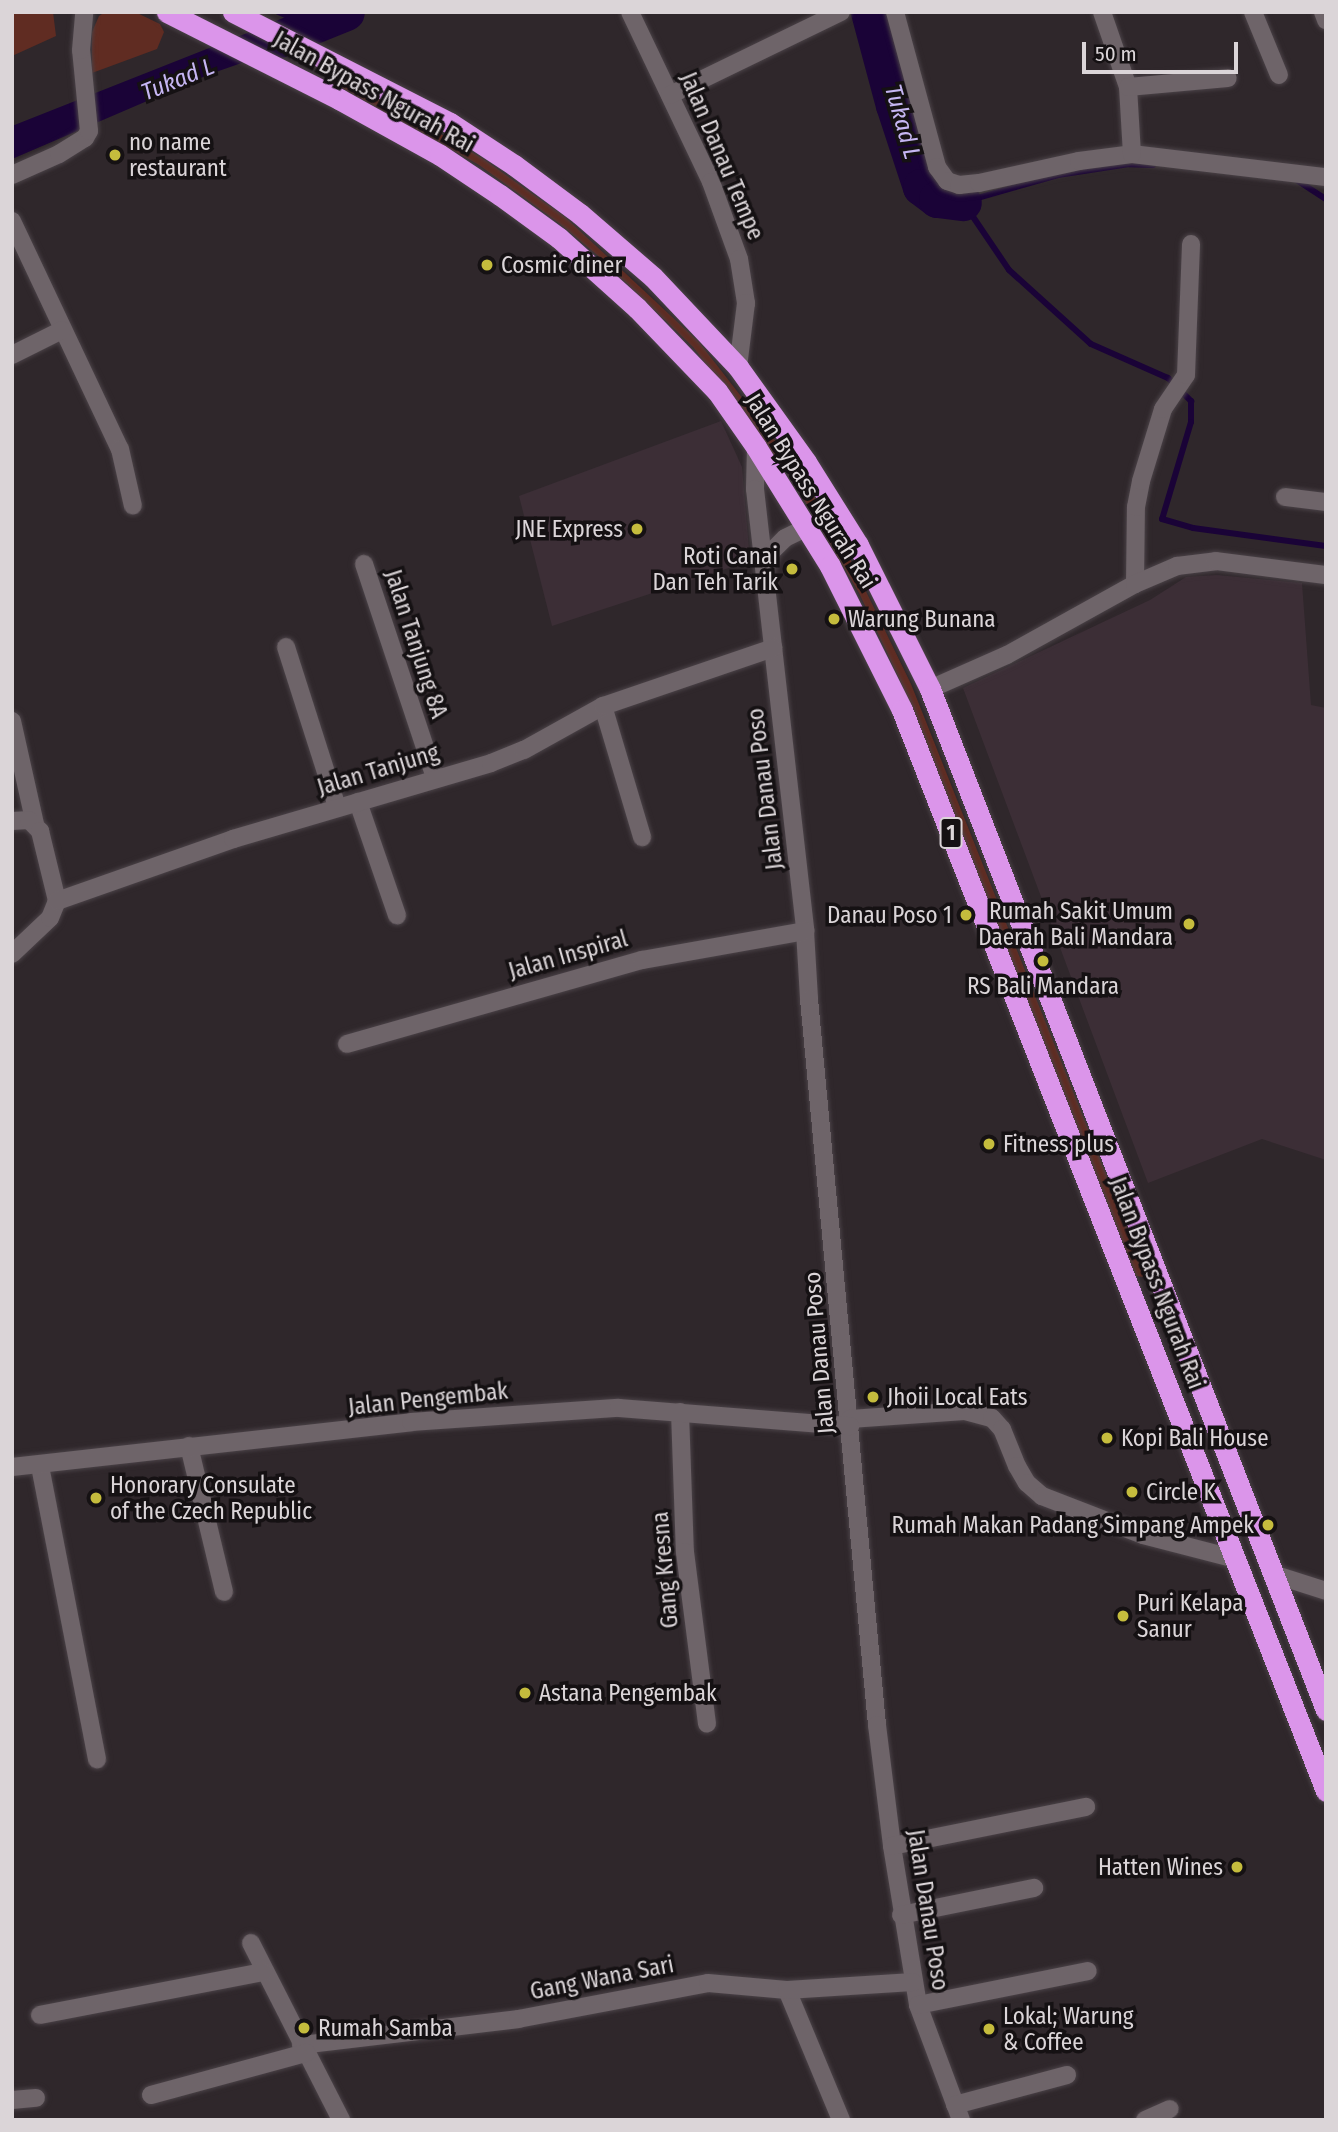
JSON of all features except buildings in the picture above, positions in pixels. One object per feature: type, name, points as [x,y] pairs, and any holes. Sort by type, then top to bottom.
[{"type":"highway","name":"Jalan Bypass Ngurah Rai","points":[[167,12],[299,77],[440,155],[559,239],[637,308],[717,391],[756,447],[808,527],[868,637],[902,710],[1326,1791]]},
{"type":"highway","name":"Jalan Bypass Ngurah Rai","points":[[233,12],[450,123],[514,165],[580,214],[653,277],[737,367],[806,463],[858,545],[930,689],[1326,1710]]},
{"type":"highway","points":[[1160,1364],[1188,1353]]},
{"type":"street","points":[[12,174],[59,154],[85,138],[89,131],[83,78],[84,12]]},
{"type":"street","name":"Jalan Danau Tempe","points":[[630,12],[711,182],[740,259],[746,303],[737,367]]},
{"type":"street","points":[[895,12],[937,167],[947,181],[959,185],[979,183],[1079,161],[1132,154],[1326,177]]},
{"type":"street","points":[[1102,12],[1128,87],[1132,154]]},
{"type":"street","points":[[1253,12],[1279,75]]},
{"type":"street","points":[[1322,12],[1326,20]]},
{"type":"street","points":[[670,95],[833,14]]},
{"type":"street","points":[[1128,87],[1228,78]]},
{"type":"street","points":[[12,221],[120,449],[133,506]]},
{"type":"street","points":[[1135,584],[1136,507],[1151,443],[1163,409],[1186,375],[1191,244]]},
{"type":"street","points":[[12,355],[62,330]]},
{"type":"street","name":"Jalan Danau Poso","points":[[756,447],[755,489],[806,931],[810,1012],[877,1725],[901,1915],[913,1982],[918,2005],[958,2112]]},
{"type":"street","points":[[1285,497],[1326,502]]},
{"type":"street","points":[[764,573],[772,551],[785,538],[808,527]]},
{"type":"street","points":[[930,689],[1007,655],[1135,584],[1177,566],[1216,561],[1326,575]]},
{"type":"street","name":"Jalan Tanjung 8A","points":[[363,564],[435,778]]},
{"type":"street","points":[[286,647],[337,807]]},
{"type":"street","name":"Jalan Tanjung","points":[[57,901],[337,807],[524,750],[603,706],[773,648]]},
{"type":"street","points":[[603,706],[642,837]]},
{"type":"street","points":[[12,721],[35,824]]},
{"type":"street","points":[[358,802],[397,915]]},
{"type":"street","points":[[12,821],[29,820],[40,831],[57,901],[42,927],[12,954]]},
{"type":"street","name":"Jalan Inspiral","points":[[347,1044],[642,960],[806,931]]},
{"type":"street","name":"Jalan Pengembak","points":[[12,1467],[40,1466],[189,1446],[522,1414],[619,1408],[850,1422],[965,1411],[992,1418],[1002,1429],[1027,1483],[1042,1496],[1143,1535],[1236,1559]]},
{"type":"street","name":"Gang Kresna","points":[[680,1412],[685,1552],[707,1724]]},
{"type":"street","points":[[189,1446],[224,1592]]},
{"type":"street","points":[[40,1466],[97,1760]]},
{"type":"street","points":[[1276,1576],[1326,1591]]},
{"type":"street","points":[[892,1846],[1086,1807]]},
{"type":"street","points":[[901,1915],[1034,1888]]},
{"type":"street","points":[[251,1943],[341,2120]]},
{"type":"street","points":[[918,2005],[1088,1971]]},
{"type":"street","points":[[40,2015],[264,1972]]},
{"type":"street","name":"Gang Wana Sari","points":[[151,2095],[304,2049],[518,2019],[701,1984],[787,1990],[913,1982]]},
{"type":"street","points":[[787,1990],[841,2120]]},
{"type":"street","points":[[958,2112],[1067,2076]]},
{"type":"street","points":[[12,2100],[36,2098]]},
{"type":"street","points":[[1145,2120],[1170,2109]]},
{"type":"shaded area","points":[[12,12],[53,12],[56,36],[12,56]]},
{"type":"shaded area","points":[[105,12],[135,12],[160,24],[164,32],[157,49],[92,73],[92,32],[99,16]]},
{"type":"shaded area","points":[[326,73],[377,97],[482,158],[564,216],[699,342],[798,470],[843,544],[911,684],[1145,1272],[1144,1277],[1136,1276],[903,687],[859,593],[790,476],[693,347],[597,255],[560,224],[479,165],[333,83],[326,77]]},
{"type":"shaded area","name":"JNE Express","points":[[721,421],[742,467],[750,561],[552,626],[519,496]]},
{"type":"shaded area","name":"Rumah Sakit Umum Daerah Bali Mandara","points":[[1217,575],[1302,583],[1311,705],[1326,708],[1326,1160],[1262,1139],[1148,1183],[963,688],[1150,600],[1186,577]]},
{"type":"water","points":[[271,12],[316,12],[323,17],[323,35],[210,74],[12,159],[12,126],[285,18]]},
{"type":"waterway","name":"Tukad L","points":[[279,39],[346,12]]},
{"type":"waterway","name":"Tukad L","points":[[869,12],[894,105],[921,187],[937,199],[963,202]]},
{"type":"waterway","points":[[1153,165],[1129,164],[1058,175],[963,202],[1009,270],[1091,344],[1168,378],[1191,401],[1191,422],[1162,519],[1193,528],[1326,546]]},
{"type":"waterway","points":[[1295,179],[1326,199]]},
{"type":"place","name":"no name restaurant","points":[[115,155]]},
{"type":"place","name":"Cosmic diner","points":[[487,265]]},
{"type":"place","name":"JNE Express","points":[[637,529]]},
{"type":"place","name":"Roti Canai Dan Teh Tarik","points":[[792,569]]},
{"type":"place","name":"Warung Bunana","points":[[834,619]]},
{"type":"place","name":"Danau Poso 1","points":[[966,915]]},
{"type":"place","name":"Rumah Sakit Umum Daerah Bali Mandara","points":[[1189,924]]},
{"type":"place","name":"RS Bali Mandara","points":[[1043,961]]},
{"type":"place","name":"Fitness plus","points":[[989,1144]]},
{"type":"place","name":"Jhoii Local Eats","points":[[873,1397]]},
{"type":"place","name":"Kopi Bali House","points":[[1107,1438]]},
{"type":"place","name":"Circle K","points":[[1132,1492]]},
{"type":"place","name":"Honorary Consulate of the Czech Republic","points":[[96,1498]]},
{"type":"place","name":"Rumah Makan Padang Simpang Ampek","points":[[1268,1525]]},
{"type":"place","name":"Puri Kelapa Sanur","points":[[1123,1616]]},
{"type":"place","name":"Astana Pengembak","points":[[525,1693]]},
{"type":"place","name":"Hatten Wines","points":[[1237,1867]]},
{"type":"place","name":"Rumah Samba","points":[[304,2028]]},
{"type":"place","name":"Lokal; Warung & Coffee","points":[[989,2029]]}]
